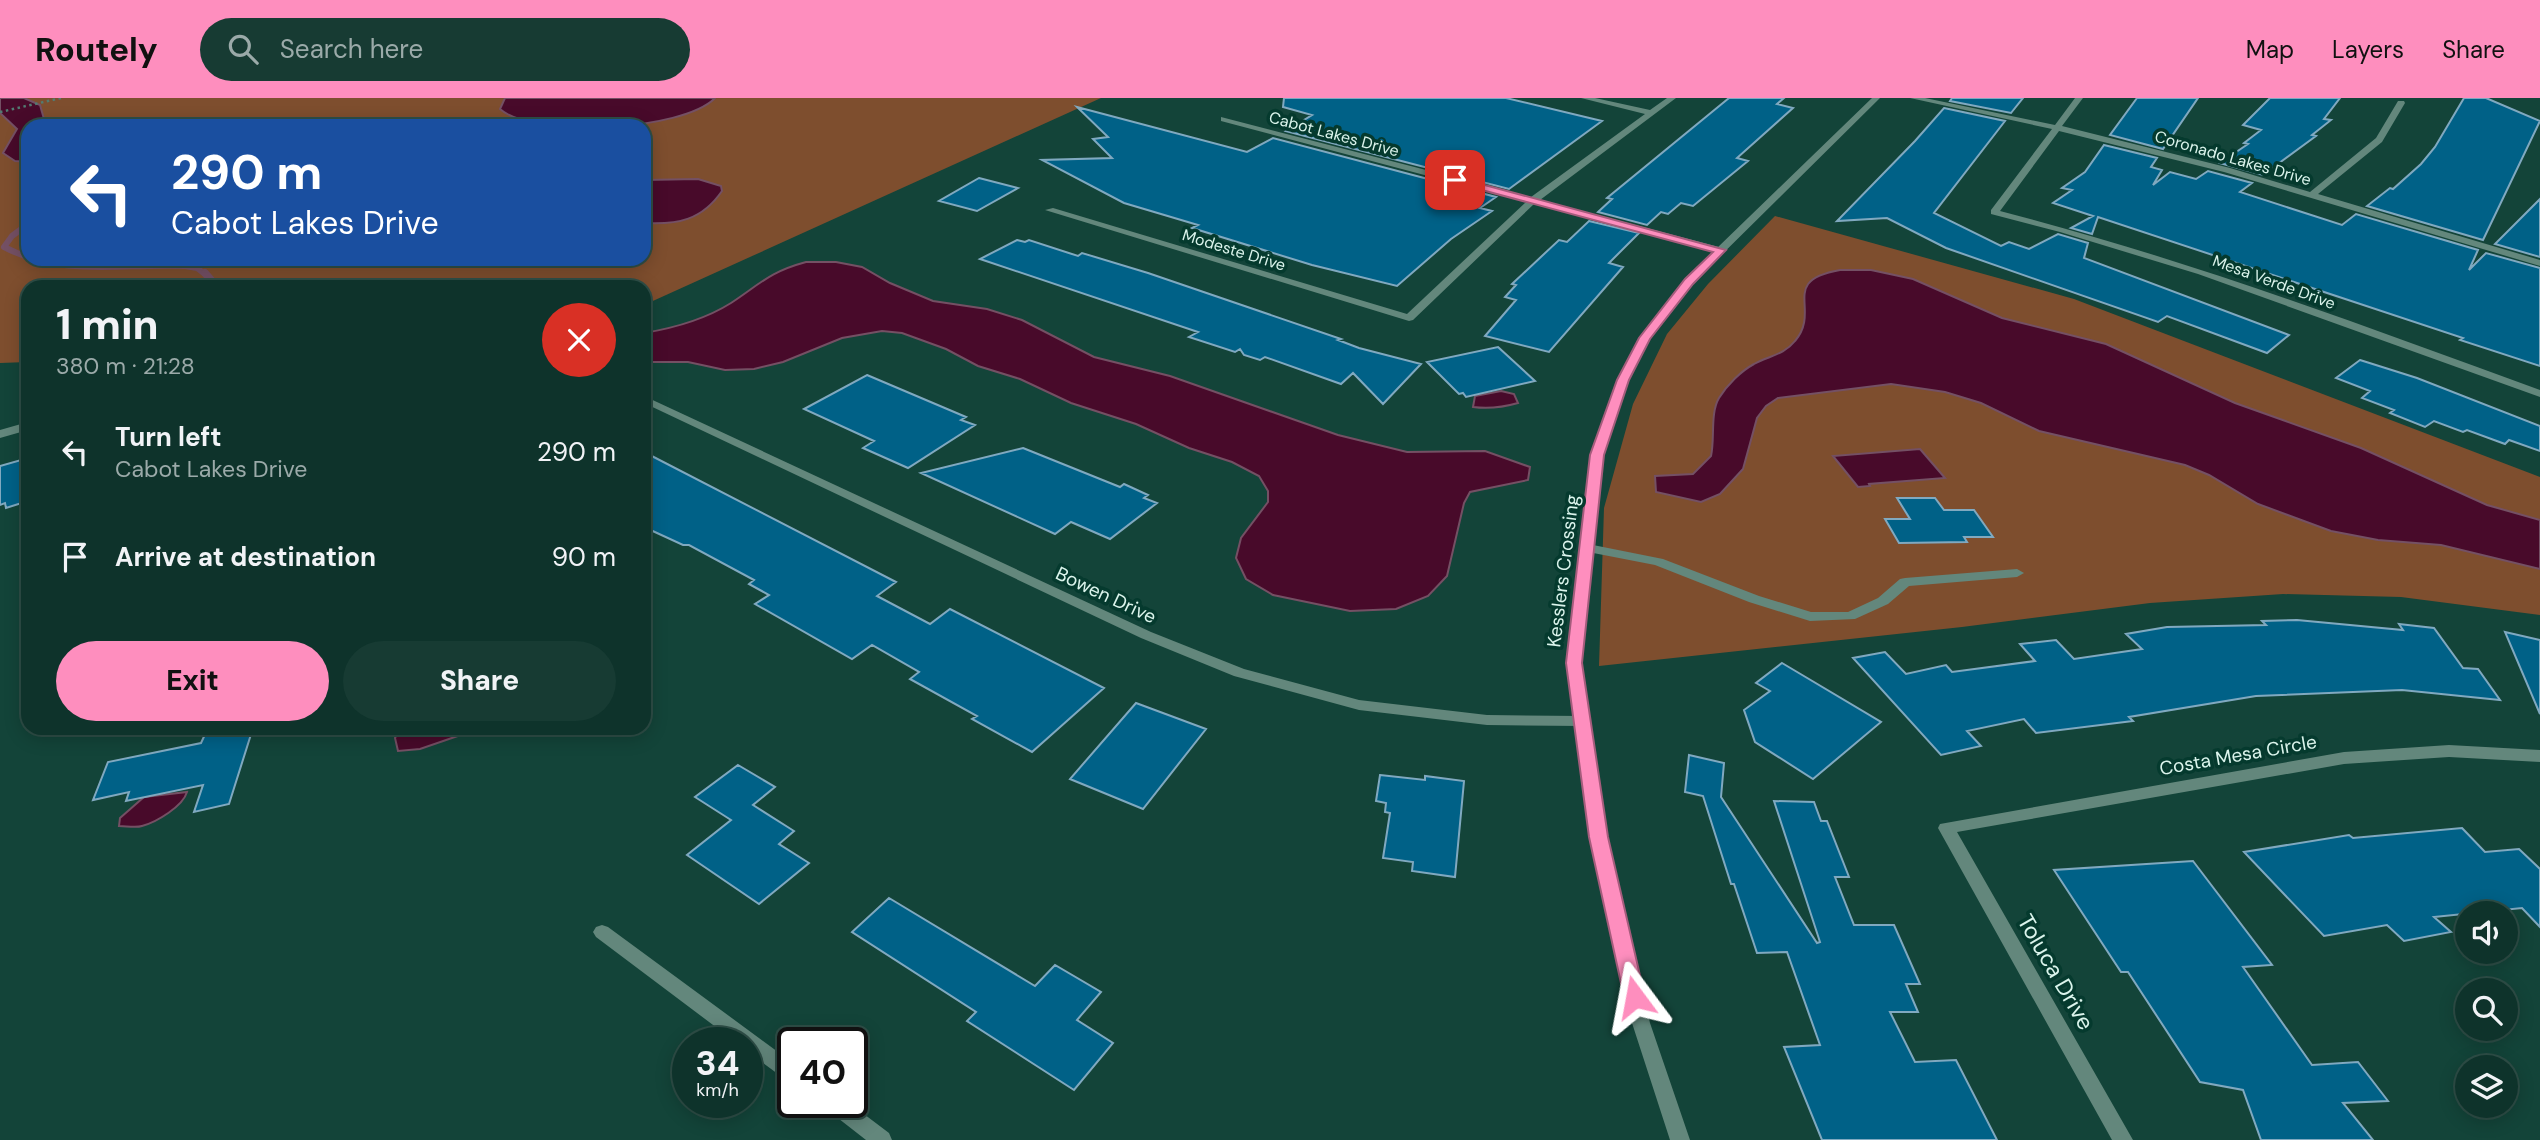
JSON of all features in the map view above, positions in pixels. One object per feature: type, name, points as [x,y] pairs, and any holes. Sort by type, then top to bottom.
[{"type":"street","points":[[1585,98],[1652,113]]},
{"type":"street","points":[[1532,201],[1672,98]]},
{"type":"street","name":"Kesslers Crossing","points":[[1680,1140],[1641,1023],[1599,837],[1574,663],[1597,455],[1623,380],[1645,338],[1689,281],[1877,98]]},
{"type":"street","name":"Coronado Lakes Drive","points":[[1914,98],[2057,128],[2227,170],[2540,263]]},
{"type":"street","points":[[2057,128],[2079,98]]},
{"type":"street","points":[[2312,195],[2379,140],[2401,103]]},
{"type":"street","name":"Cabot Lakes Drive","points":[[1224,119],[1720,250]]},
{"type":"street","name":"Mesa Verde Drive","points":[[2057,128],[1994,212],[2042,223],[2209,275],[2540,394]]},
{"type":"street","name":"Modeste Drive","points":[[1050,210],[1409,318],[1532,201]]},
{"type":"street","name":"Bowen Drive","points":[[651,402],[1146,635],[1239,673],[1359,705],[1487,720],[1582,722]]},
{"type":"street","points":[[0,434],[21,428]]},
{"type":"street","points":[[1588,548],[1658,562],[1754,599],[1810,617],[1850,616],[1883,601],[1905,582],[2017,573]]},
{"type":"street","name":"Costa Mesa Circle","points":[[1946,828],[2344,758],[2449,751],[2540,756]]},
{"type":"street","name":"Toluca Drive","points":[[1946,828],[2123,1140]]},
{"type":"street","points":[[602,932],[777,1062]]},
{"type":"street","points":[[853,1118],[882,1140]]},
{"type":"path","points":[[0,112],[61,98]]},
{"type":"shaded area","points":[[0,98],[1101,98],[651,302],[651,280],[21,280],[21,362],[0,363]]},
{"type":"shaded area","points":[[0,98],[24,98],[40,105],[44,119],[21,119],[21,161],[15,161],[3,153],[17,129],[0,113]]},
{"type":"shaded area","points":[[505,98],[715,98],[698,109],[651,122],[651,119],[521,119],[500,109]]},
{"type":"shaded area","points":[[698,179],[721,186],[722,191],[706,209],[688,219],[651,223],[651,180]]},
{"type":"shaded area","points":[[1775,216],[2074,299],[2540,477],[2540,615],[2401,597],[2283,594],[2150,603],[1962,627],[1599,666],[1604,508],[1633,404],[1667,334],[1708,284]]},
{"type":"shaded area","points":[[806,262],[836,262],[862,267],[890,283],[933,301],[987,309],[1022,320],[1094,357],[1170,376],[1338,435],[1407,452],[1485,451],[1530,467],[1528,480],[1470,492],[1464,503],[1447,576],[1428,596],[1396,609],[1350,611],[1273,595],[1246,579],[1236,558],[1241,538],[1268,502],[1268,491],[1259,476],[1232,462],[1189,448],[1136,424],[1071,403],[1020,379],[978,366],[946,349],[902,333],[882,331],[842,338],[783,362],[754,369],[725,370],[688,362],[651,362],[651,332],[700,319],[731,303],[774,274]]},
{"type":"shaded area","points":[[1840,270],[1871,270],[1913,279],[2002,318],[2106,344],[2235,403],[2361,448],[2487,505],[2540,520],[2540,569],[2441,545],[2378,540],[2331,531],[2258,504],[2209,475],[2185,465],[2039,431],[1981,403],[1945,392],[1891,384],[1778,398],[1766,406],[1757,418],[1743,469],[1720,494],[1701,502],[1656,492],[1655,476],[1693,474],[1711,456],[1716,404],[1722,393],[1749,367],[1791,346],[1802,329],[1805,318],[1804,298],[1811,281]]},
{"type":"shaded area","points":[[1501,391],[1514,394],[1518,403],[1473,407],[1475,396]]},
{"type":"shaded area","points":[[1920,449],[1945,478],[1858,487],[1833,456]]},
{"type":"shaded area","points":[[396,735],[461,735],[420,749],[398,751]]},
{"type":"shaded area","points":[[187,792],[175,808],[155,821],[140,827],[119,826],[120,818],[144,797]]},
{"type":"building","points":[[1284,98],[1506,98],[1602,121],[1509,189],[1286,131],[1312,115],[1283,107]]},
{"type":"building","points":[[1729,98],[1784,98],[1777,104],[1793,108],[1737,158],[1748,161],[1693,206],[1681,203],[1668,214],[1661,212],[1647,225],[1598,212],[1612,199],[1607,198]]},
{"type":"building","points":[[1952,98],[2023,98],[2011,113],[1950,101]]},
{"type":"building","points":[[2137,98],[2198,98],[2163,149],[2110,135]]},
{"type":"building","points":[[2270,98],[2340,98],[2324,119],[2331,120],[2312,135],[2316,136],[2263,175],[2220,163],[2248,144],[2244,143],[2261,130],[2243,125]]},
{"type":"building","points":[[2464,98],[2486,98],[2540,121],[2483,240],[2367,206],[2390,188],[2393,189],[2421,164],[2435,147]]},
{"type":"building","points":[[1077,107],[1247,152],[1273,138],[1496,197],[1480,208],[1492,211],[1451,239],[1397,286],[1312,265],[1192,228],[1198,225],[1124,203],[1042,160],[1112,158],[1093,139],[1108,137]]},
{"type":"building","points":[[1944,108],[2005,121],[1934,213],[2001,246],[2009,242],[2029,249],[2058,234],[2088,243],[2084,258],[2289,335],[2267,353],[2167,316],[2158,322],[1946,248],[1887,218],[1837,221]]},
{"type":"building","points":[[2104,145],[2157,158],[2151,167],[2162,170],[2153,185],[2170,172],[2196,179],[2208,171],[2252,183],[2240,192],[2342,225],[2356,214],[2478,250],[2469,270],[2486,253],[2540,268],[2540,366],[2098,217],[2092,234],[2071,228],[2093,216],[2053,203],[2072,190],[2062,188],[2085,172]]},
{"type":"building","points":[[979,178],[1018,188],[977,211],[939,201]]},
{"type":"building","points":[[2540,199],[2540,257],[2495,244]]},
{"type":"building","points":[[1589,221],[1639,233],[1609,263],[1623,267],[1549,352],[1485,336],[1516,300],[1505,297],[1516,285],[1512,284],[1559,240],[1567,242]]},
{"type":"building","points":[[1017,240],[1029,240],[1078,256],[1082,253],[1148,273],[1341,339],[1338,340],[1359,348],[1421,364],[1383,404],[1353,373],[1341,384],[1265,357],[1260,360],[1244,355],[1240,349],[1235,352],[1189,337],[1198,332],[980,259]]},
{"type":"building","points":[[1498,347],[1535,381],[1466,397],[1463,393],[1459,394],[1427,362]]},
{"type":"building","points":[[2360,360],[2417,378],[2540,426],[2540,451],[2509,440],[2505,444],[2434,421],[2425,427],[2390,413],[2394,410],[2362,398],[2370,391],[2336,378]]},
{"type":"building","points":[[867,375],[966,417],[961,420],[975,425],[908,468],[863,448],[874,441],[804,409]]},
{"type":"building","points":[[1023,448],[1120,487],[1124,484],[1148,495],[1144,498],[1157,503],[1110,539],[1071,522],[1055,534],[921,473]]},
{"type":"building","points":[[651,456],[896,582],[877,596],[930,624],[950,609],[1104,688],[1032,752],[972,719],[977,716],[910,679],[919,672],[872,645],[852,659],[755,604],[769,595],[749,584],[754,580],[689,545],[683,545],[651,530]]},
{"type":"building","points":[[21,460],[21,503],[6,508],[5,503],[0,505],[0,466]]},
{"type":"building","points":[[1897,498],[1935,498],[1944,510],[1974,510],[1993,537],[1964,537],[1967,542],[1899,543],[1885,519],[1910,519]]},
{"type":"building","points":[[2297,620],[2403,630],[2399,624],[2434,628],[2463,668],[2478,669],[2500,700],[2402,690],[2256,696],[2129,717],[2133,721],[2036,733],[2024,719],[1967,731],[1981,746],[1941,755],[1853,658],[1885,652],[1906,674],[1946,665],[1952,672],[2035,661],[2020,644],[2056,640],[2074,659],[2142,649],[2126,634],[2167,627],[2266,625],[2262,621]]},
{"type":"building","points":[[2505,632],[2540,640],[2540,714]]},
{"type":"building","points":[[1782,663],[1881,722],[1813,779],[1755,742],[1744,710],[1770,691],[1756,683]]},
{"type":"building","points":[[1136,703],[1206,729],[1143,809],[1070,779]]},
{"type":"building","points":[[205,735],[251,735],[229,804],[194,812],[203,785],[126,801],[129,792],[93,800],[108,762],[201,743]]},
{"type":"building","points":[[1689,755],[1724,763],[1721,797],[1817,943],[1820,942],[1774,801],[1814,802],[1821,821],[1827,821],[1849,877],[1835,877],[1854,925],[1894,925],[1920,984],[1906,984],[1918,1012],[1890,1012],[1915,1062],[1956,1060],[1997,1140],[1822,1140],[1784,1047],[1820,1045],[1787,952],[1757,953],[1734,884],[1731,884],[1703,796],[1685,792]]},
{"type":"building","points":[[738,765],[775,787],[753,805],[794,831],[779,844],[809,863],[759,904],[687,855],[731,820],[695,797]]},
{"type":"building","points":[[1380,775],[1425,780],[1425,776],[1464,781],[1455,877],[1412,871],[1413,862],[1383,858],[1390,813],[1385,812],[1386,803],[1376,801]]},
{"type":"building","points":[[2462,828],[2485,852],[2519,849],[2540,869],[2540,927],[2522,908],[2518,908],[2518,901],[2455,901],[2455,915],[2434,917],[2451,932],[2404,941],[2387,925],[2324,936],[2244,852],[2349,835],[2353,838]]},
{"type":"building","points":[[2193,861],[2272,965],[2243,967],[2312,1065],[2358,1062],[2388,1101],[2343,1103],[2373,1140],[2261,1140],[2243,1090],[2200,1082],[2128,972],[2121,972],[2054,870]]},
{"type":"building","points":[[889,898],[1035,986],[1055,965],[1101,992],[1077,1020],[1113,1043],[1074,1090],[967,1021],[976,1012],[852,932]]},
{"type":"waterway","points":[[21,229],[4,247],[21,255]]},
{"type":"waterway","points":[[71,266],[162,266]]},
{"type":"waterway","points":[[162,266],[185,266]]},
{"type":"waterway","points":[[185,266],[197,268],[206,275]]},
{"type":"waterway","points":[[205,273],[211,280]]},
{"type":"route","points":[[1455,180],[1720,250],[1689,281],[1645,338],[1623,380],[1597,455],[1574,663],[1599,837],[1635,997]]}]
